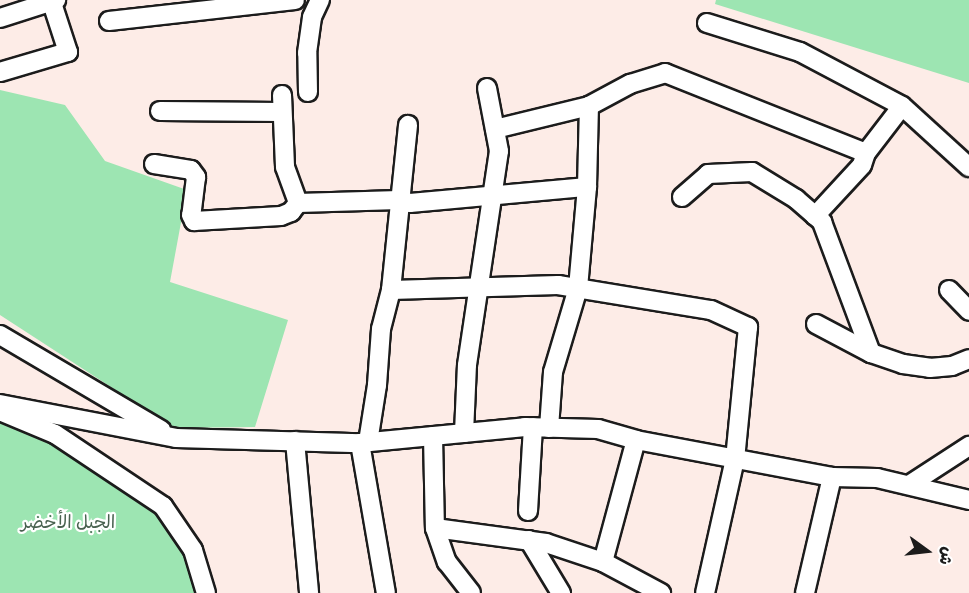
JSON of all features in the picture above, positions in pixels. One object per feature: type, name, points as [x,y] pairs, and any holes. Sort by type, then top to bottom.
[{"type":"street","points":[[109,21],[295,0]]},
{"type":"street","points":[[308,92],[307,53],[312,16],[320,0]]},
{"type":"street","points":[[0,18],[54,2],[68,52],[0,72]]},
{"type":"street","points":[[706,23],[800,52],[902,106],[969,167]]},
{"type":"street","points":[[495,129],[589,106],[630,84],[665,73],[866,153]]},
{"type":"street","points":[[464,433],[467,365],[499,151],[487,88]]},
{"type":"street","points":[[160,111],[281,104],[285,167],[298,203]]},
{"type":"street","points":[[528,511],[541,427],[553,372],[578,288],[586,187],[589,106]]},
{"type":"street","points":[[815,216],[862,165],[866,153],[902,106]]},
{"type":"street","points":[[386,593],[364,442],[377,385],[381,329],[391,291],[408,125]]},
{"type":"street","points":[[154,164],[191,170],[196,177],[191,215],[194,221],[281,216],[291,212],[298,203]]},
{"type":"street","points":[[682,197],[708,174],[752,172],[796,199],[822,222],[871,353]]},
{"type":"street","points":[[298,203],[399,200],[410,203],[586,187]]},
{"type":"street","points":[[391,291],[558,285],[711,310],[748,327],[735,459],[705,593]]},
{"type":"street","points":[[950,290],[969,311]]},
{"type":"street","points":[[816,324],[871,353],[903,364],[930,368],[952,366],[969,359]]},
{"type":"street","points":[[0,335],[176,438]]},
{"type":"street","points":[[0,404],[176,438],[364,442],[541,427],[598,429],[636,440],[832,477],[877,478],[969,500]]},
{"type":"street","points":[[0,412],[55,434],[163,506],[193,550],[206,593]]},
{"type":"street","points":[[433,436],[435,528],[447,562],[471,593]]},
{"type":"street","points":[[603,562],[636,440]]},
{"type":"street","points":[[296,441],[309,593]]},
{"type":"street","points":[[909,485],[969,446]]},
{"type":"street","points":[[805,593],[832,477]]},
{"type":"street","points":[[435,528],[546,543],[603,562],[661,593]]},
{"type":"street","points":[[529,540],[561,593]]},
{"type":"green space","points":[[716,0],[969,0],[969,83],[715,4]]},
{"type":"green space","points":[[0,90],[65,105],[105,161],[187,190],[170,282],[288,320],[255,427],[174,428],[0,315]]},
{"type":"green space","name":"الجبل الأخضر","points":[[0,423],[55,434],[163,506],[206,593],[0,593]]}]
